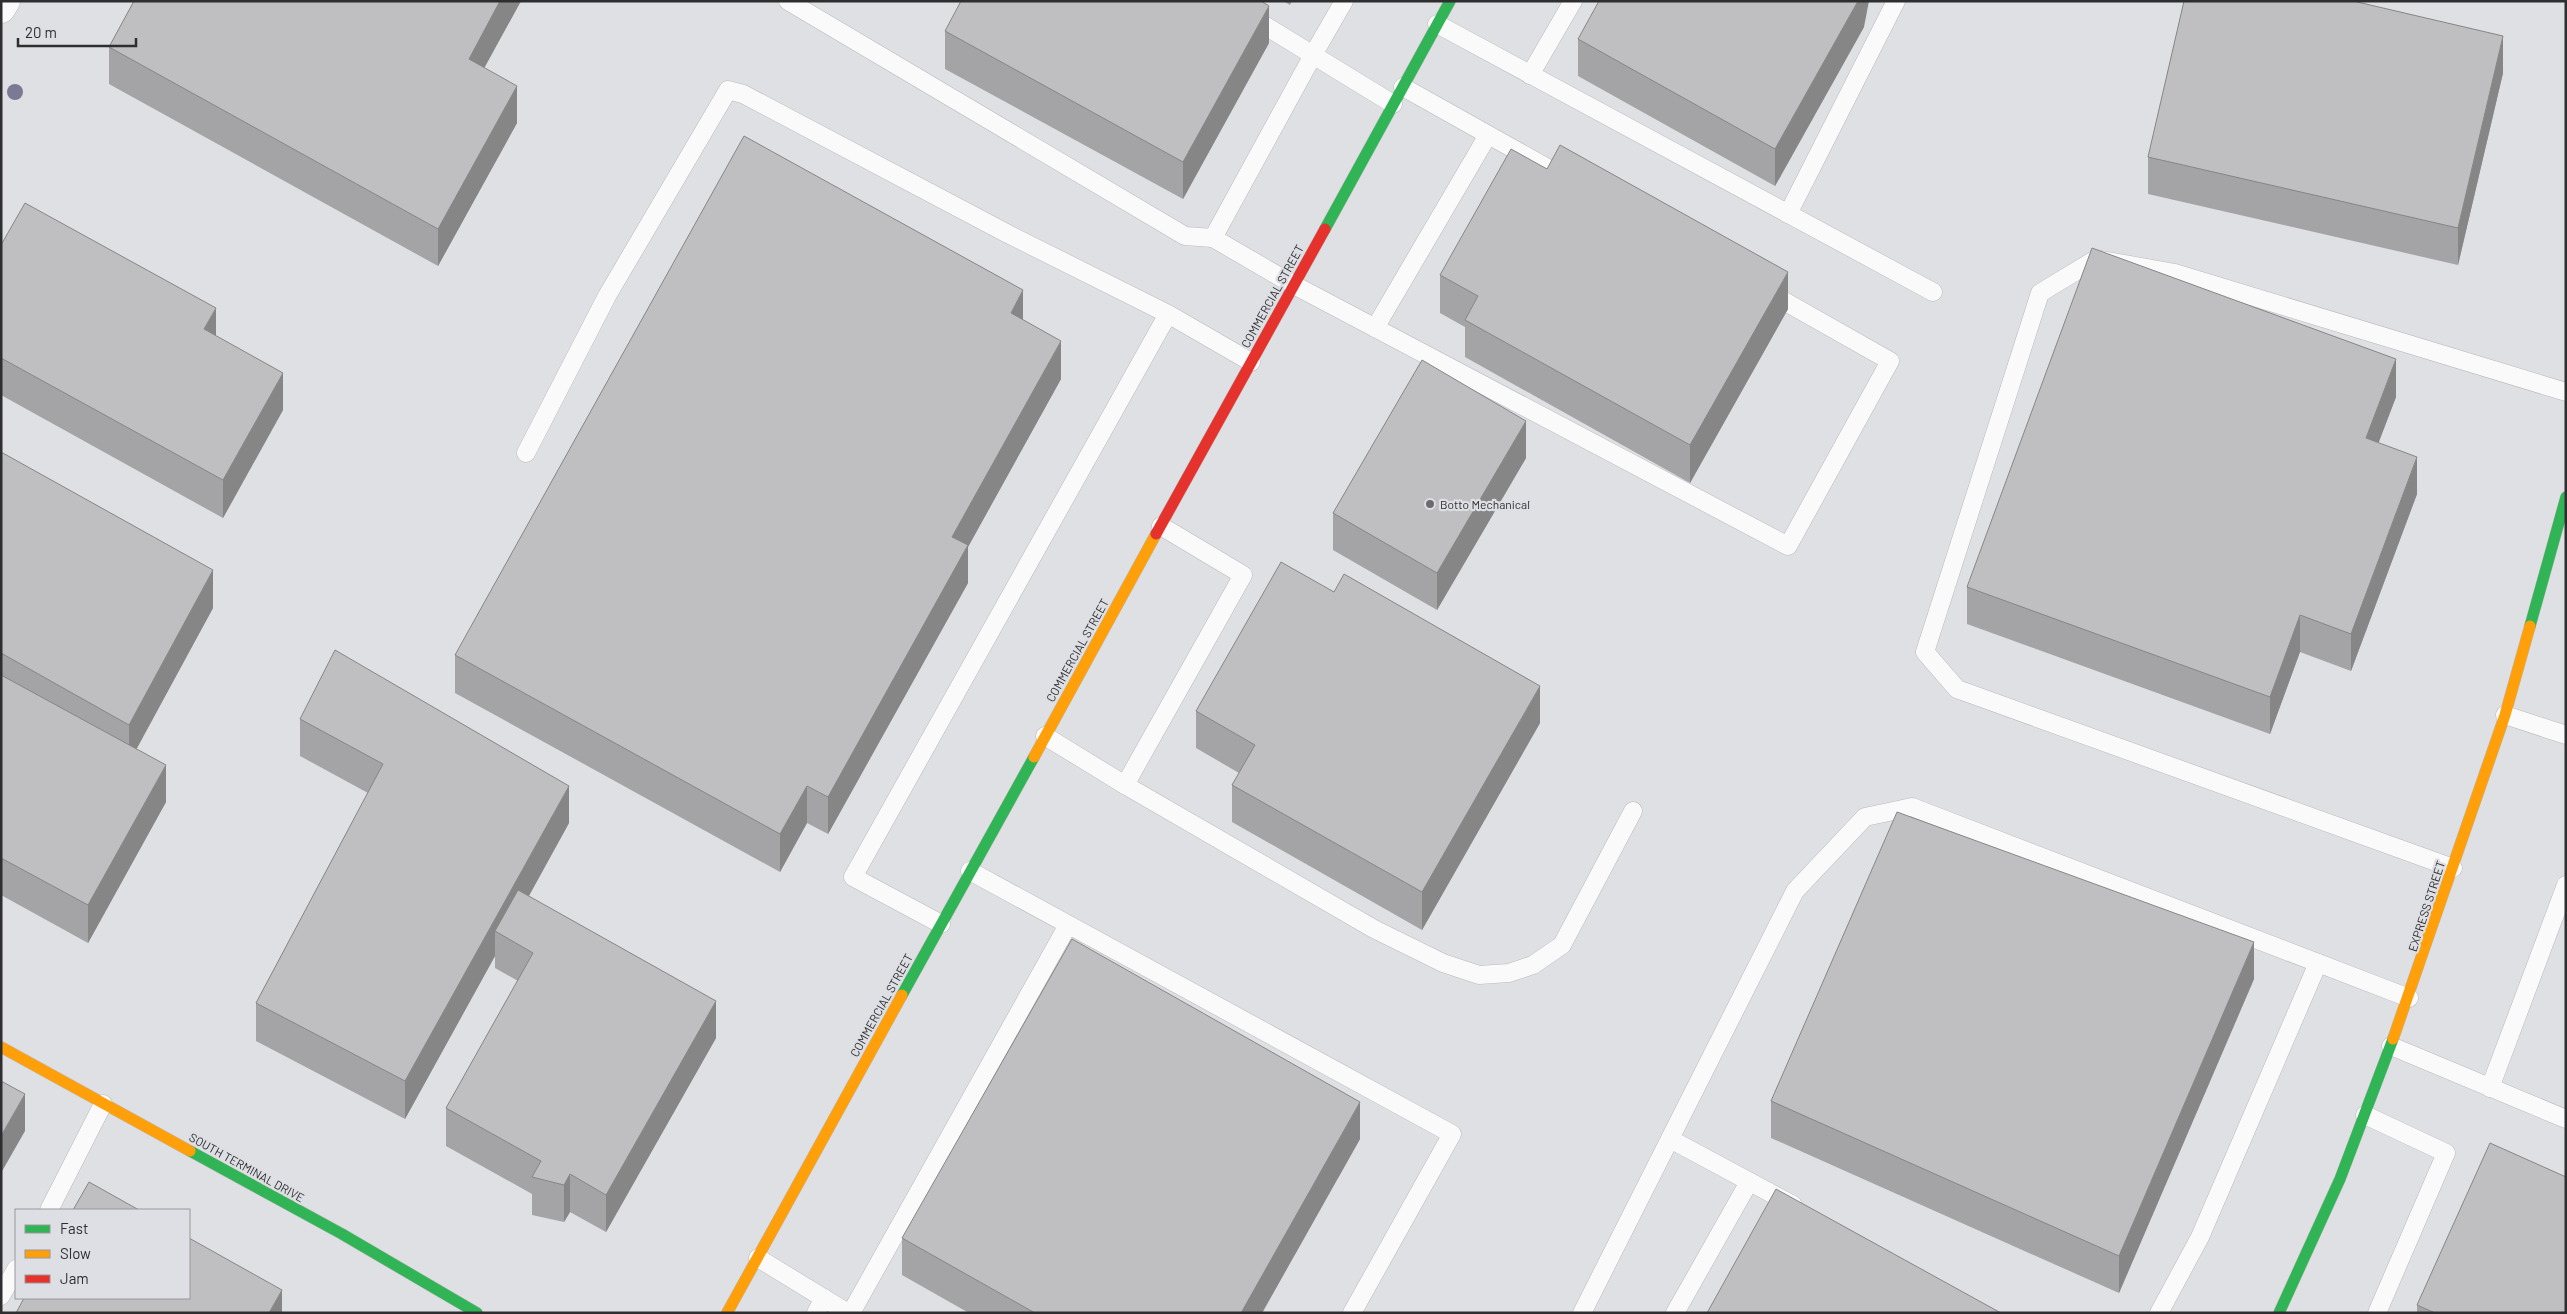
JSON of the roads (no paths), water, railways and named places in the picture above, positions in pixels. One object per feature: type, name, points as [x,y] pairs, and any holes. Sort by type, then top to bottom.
[{"type":"street","points":[[1,9],[6,1]]},
{"type":"street","name":"COMMERCIAL STREET","points":[[728,1313],[1450,1]]},
{"type":"street","name":"EXPRESS STREET","points":[[2283,1312],[2340,1179],[2409,998],[2505,715],[2566,497]]},
{"type":"street","name":"SOUTH TERMINAL DRIVE","points":[[1,1047],[342,1234],[477,1313]]},
{"type":"lane","points":[[788,1],[1185,236],[1213,238],[1294,285],[1788,546],[1890,361],[1753,284]]},
{"type":"lane","points":[[1225,1],[1394,104]]},
{"type":"lane","points":[[1213,238],[1344,1]]},
{"type":"lane","points":[[1530,75],[1573,1]]},
{"type":"lane","points":[[1788,214],[1896,1]]},
{"type":"lane","points":[[1437,24],[1933,292]]},
{"type":"lane","points":[[1403,87],[1582,188]]},
{"type":"lane","points":[[526,453],[607,296],[728,90],[743,94],[1008,234],[1168,314],[1251,362]]},
{"type":"lane","points":[[1375,328],[1488,135]]},
{"type":"lane","points":[[2453,868],[1957,689],[1925,652],[2040,293],[2096,259],[2175,272],[2566,392]]},
{"type":"lane","points":[[941,924],[853,877],[1168,314]]},
{"type":"lane","points":[[1125,785],[1242,575],[1161,526]]},
{"type":"lane","points":[[2505,715],[2566,735]]},
{"type":"lane","points":[[1045,736],[1125,785],[1374,929],[1443,963],[1479,974],[1509,973],[1533,966],[1562,945],[1633,811]]},
{"type":"lane","points":[[1582,1313],[1795,891],[1865,817],[1912,807],[2409,998]]},
{"type":"lane","points":[[970,871],[1452,1134],[1352,1313]]},
{"type":"lane","points":[[2490,1088],[2566,885]]},
{"type":"lane","points":[[758,1258],[820,1305],[850,1313],[1068,925]]},
{"type":"lane","points":[[2159,1313],[2200,1237],[2318,963]]},
{"type":"lane","points":[[2392,1046],[2566,1118]]},
{"type":"lane","points":[[50,1209],[103,1104]]},
{"type":"lane","points":[[2365,1115],[2446,1154],[2377,1313]]},
{"type":"lane","points":[[1670,1139],[1811,1214]]},
{"type":"lane","points":[[1675,1313],[1749,1182]]},
{"type":"lane","points":[[1,1296],[15,1271]]},
{"type":"place","name":"Botto Mechanical","points":[[1430,504]]}]
